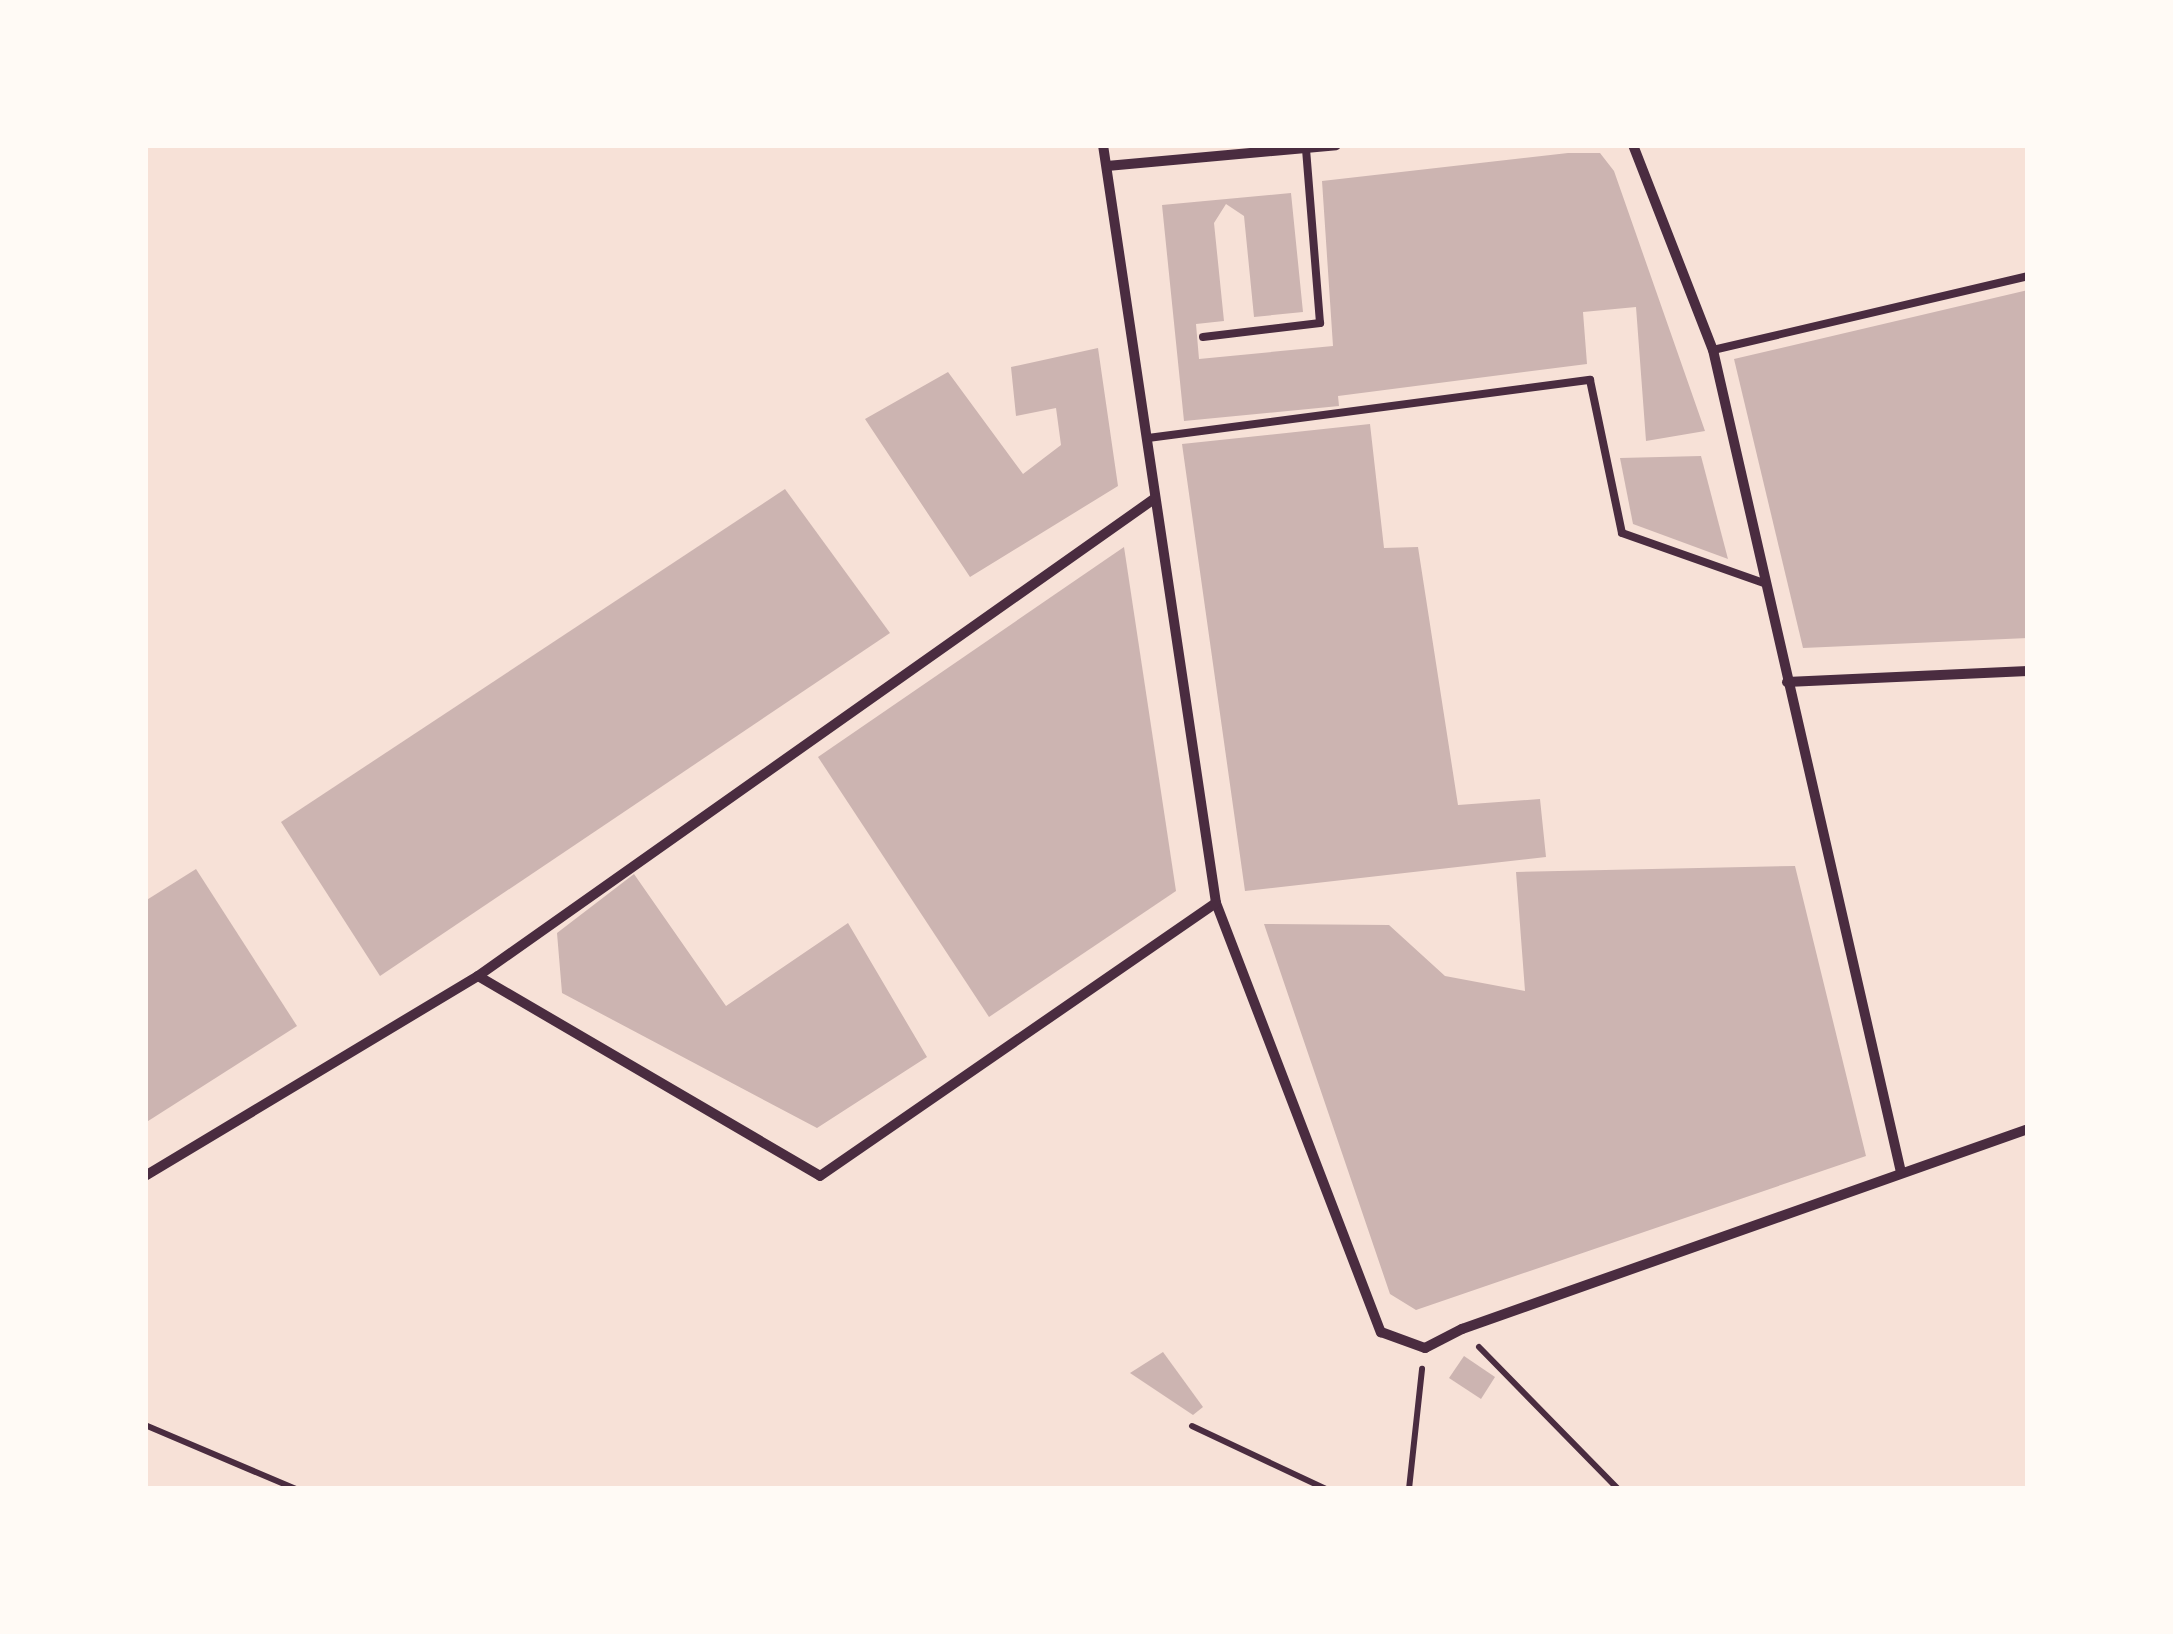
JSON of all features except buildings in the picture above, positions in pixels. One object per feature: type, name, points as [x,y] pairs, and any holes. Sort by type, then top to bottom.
[{"type":"street","points":[[1103,145],[1216,903],[1380,1332],[1424,1348],[1462,1329],[2028,1129]]},
{"type":"street","points":[[1107,166],[1336,145]]},
{"type":"street","points":[[1633,145],[1713,350],[1901,1172]]},
{"type":"street","points":[[145,1176],[478,976],[1154,499]]},
{"type":"street","points":[[1786,682],[2028,670]]},
{"type":"street","points":[[478,976],[820,1176],[1216,903]]},
{"type":"lane","points":[[1204,337],[1320,323],[1306,148]]},
{"type":"lane","points":[[1713,350],[2028,276]]},
{"type":"lane","points":[[1148,438],[1590,380],[1622,532],[1764,583]]},
{"type":"path","points":[[1462,1329],[1618,1489]]},
{"type":"path","points":[[1409,1489],[1424,1348]]},
{"type":"path","points":[[145,1425],[296,1489]]},
{"type":"path","points":[[1192,1426],[1326,1489]]}]
